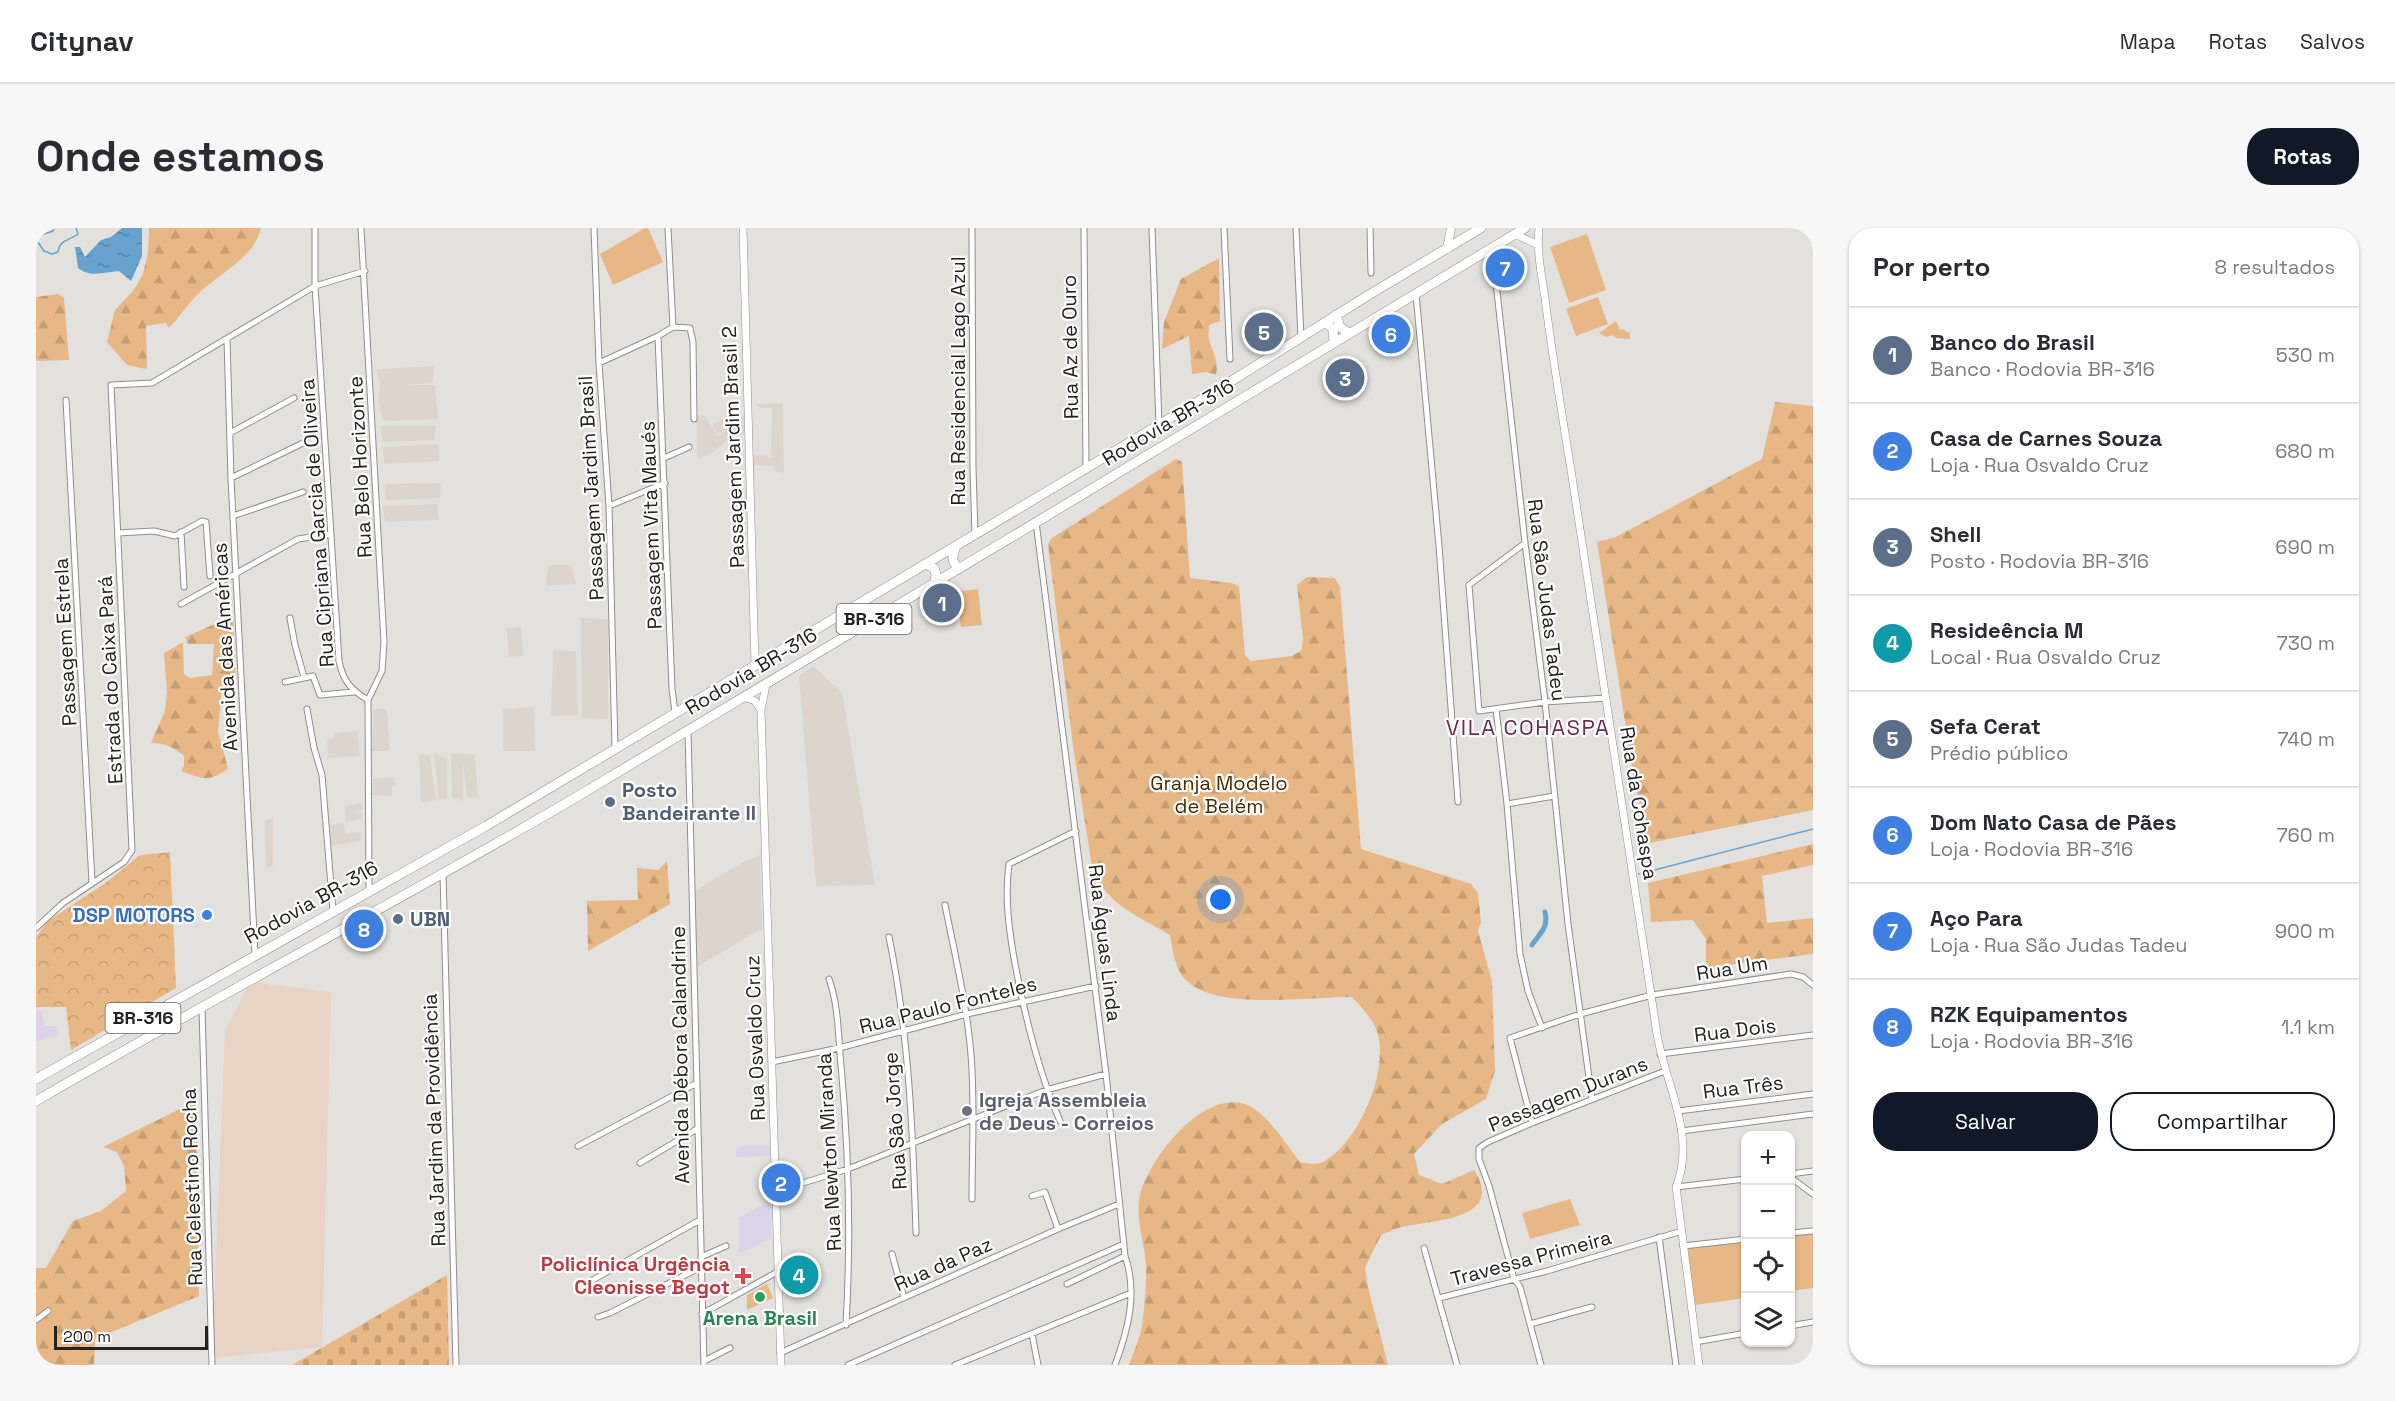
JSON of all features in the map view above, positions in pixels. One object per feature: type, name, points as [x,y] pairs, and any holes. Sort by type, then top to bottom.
[{"type":"highway","name":"BR-316","points":[[1301,337],[1482,228]]},
{"type":"highway","name":"Rodovia BR-316","points":[[36,1101],[443,874],[677,737],[1525,228]]},
{"type":"highway","points":[[1336,315],[1340,327],[1350,333]]},
{"type":"highway","points":[[1324,322],[1333,329],[1334,342]]},
{"type":"highway","name":"Rodovia BR-316","points":[[38,1076],[486,826],[615,747],[1214,392],[1301,337]]},
{"type":"highway","points":[[956,546],[952,557],[954,564],[959,568]]},
{"type":"highway","points":[[925,564],[934,568],[935,582]]},
{"type":"main road","points":[[1451,229],[1455,235],[1463,239]]},
{"type":"main road","points":[[1447,249],[1451,229]]},
{"type":"street","name":"Rua Cipriana Garcia de Oliveira","points":[[315,228],[315,286],[339,661],[344,678],[354,692]]},
{"type":"street","name":"Rua Belo Horizonte","points":[[362,228],[384,642],[382,671],[368,700]]},
{"type":"street","name":"Passagem Jardim Brasil","points":[[594,228],[599,363],[609,506],[615,747]]},
{"type":"street","points":[[668,228],[673,327]]},
{"type":"street","name":"Passagem Jardim Brasil 2","points":[[742,228],[755,665]]},
{"type":"street","name":"Rua Residencial Lago Azul","points":[[972,228],[975,535]]},
{"type":"street","name":"Rua Az de Ouro","points":[[1084,228],[1086,467]]},
{"type":"street","points":[[1152,228],[1159,424]]},
{"type":"street","points":[[1224,228],[1230,358]]},
{"type":"street","points":[[1296,228],[1301,337]]},
{"type":"street","points":[[1370,228],[1371,273]]},
{"type":"street","name":"Rua da Cohaspa","points":[[1539,228],[1538,245],[1660,1054],[1678,1111],[1681,1131],[1681,1168],[1676,1186],[1698,1365]]},
{"type":"street","points":[[1515,234],[1538,245]]},
{"type":"street","name":"Rua São Judas Tadeu","points":[[1492,248],[1524,543],[1592,1099]]},
{"type":"street","points":[[226,339],[315,286],[365,271]]},
{"type":"street","points":[[1416,294],[1439,546],[1458,802]]},
{"type":"street","points":[[599,363],[673,327],[688,327],[693,334],[694,419]]},
{"type":"street","name":"Passagem Vita Maués","points":[[658,336],[672,689],[675,712]]},
{"type":"street","name":"Estrada do Caixa Pará","points":[[36,928],[47,915],[124,862],[132,850],[111,385],[152,383],[226,339]]},
{"type":"street","name":"Avenida das Américas","points":[[226,339],[255,954]]},
{"type":"street","points":[[230,433],[294,398]]},
{"type":"street","name":"Passagem Estrela","points":[[66,400],[92,882]]},
{"type":"street","points":[[231,478],[303,443]]},
{"type":"street","points":[[664,458],[689,447]]},
{"type":"street","points":[[609,506],[665,483]]},
{"type":"street","points":[[233,516],[303,492]]},
{"type":"street","points":[[118,532],[154,531],[173,536],[202,521],[207,523],[210,576]]},
{"type":"street","name":"Rua Águas Linda","points":[[1036,522],[1096,986],[1125,1256],[1129,1268],[1131,1293],[1129,1319],[1115,1365]]},
{"type":"street","points":[[181,532],[184,587]]},
{"type":"street","points":[[182,604],[297,539],[331,534]]},
{"type":"street","points":[[1524,543],[1469,585],[1479,711],[1545,702],[1606,698]]},
{"type":"street","points":[[290,618],[294,645],[304,677]]},
{"type":"street","points":[[285,682],[314,676],[320,695],[354,692],[368,700],[369,891]]},
{"type":"street","name":"Rua Osvaldo Cruz","points":[[767,683],[761,710],[781,1365]]},
{"type":"street","points":[[744,697],[755,701],[761,710]]},
{"type":"street","points":[[308,709],[314,748],[322,775],[333,911]]},
{"type":"street","points":[[1496,709],[1520,954],[1528,991],[1542,1028]]},
{"type":"street","name":"Avenida Débora Calandrine","points":[[688,730],[695,1084],[704,1363]]},
{"type":"street","points":[[677,737],[688,744]]},
{"type":"street","points":[[1507,804],[1554,796]]},
{"type":"street","points":[[1060,1121],[1036,1060],[1009,927],[1006,883],[1009,864],[1076,831]]},
{"type":"street","name":"Rua Jardim da Providência","points":[[443,874],[456,1365]]},
{"type":"street","points":[[945,905],[967,1014],[975,1118],[972,1199]]},
{"type":"street","name":"Rua São Jorge","points":[[889,937],[898,982],[903,1031],[916,1233]]},
{"type":"street","name":"Rua Um","points":[[1532,1123],[1510,1038],[1580,1014],[1652,995],[1791,974],[1803,977],[1813,985]]},
{"type":"street","name":"Rua Newton Miranda","points":[[829,979],[836,1005],[848,1169],[850,1239],[846,1325]]},
{"type":"street","name":"Rua Paulo Fonteles","points":[[772,1062],[839,1048],[967,1014],[1096,986]]},
{"type":"street","name":"Rua Celestino Rocha","points":[[202,1009],[212,1365]]},
{"type":"street","name":"Rua Dois","points":[[1660,1054],[1813,1035]]},
{"type":"street","name":"Passagem Durans","points":[[1514,1279],[1479,1159],[1479,1150],[1482,1145],[1665,1071]]},
{"type":"street","points":[[777,1191],[848,1169],[1046,1090],[1106,1074]]},
{"type":"street","points":[[578,1146],[695,1084]]},
{"type":"street","name":"Rua Três","points":[[1678,1111],[1813,1094]]},
{"type":"street","points":[[1681,1131],[1813,1114]]},
{"type":"street","points":[[640,1163],[697,1129]]},
{"type":"street","points":[[1795,1174],[1813,1171]]},
{"type":"street","points":[[1795,1178],[1813,1194]]},
{"type":"street","points":[[1676,1186],[1741,1180]]},
{"type":"street","points":[[1032,1196],[1045,1192],[1058,1229]]},
{"type":"street","name":"Rua da Paz","points":[[780,1353],[1119,1204]]},
{"type":"street","points":[[589,1282],[700,1220]]},
{"type":"street","name":"Travessa Primeira","points":[[1424,1248],[1439,1298],[1682,1231]]},
{"type":"street","points":[[1795,1233],[1813,1231]]},
{"type":"street","points":[[1659,1238],[1676,1365]]},
{"type":"street","points":[[1683,1246],[1741,1240]]},
{"type":"street","points":[[848,1365],[1124,1244]]},
{"type":"street","points":[[701,1257],[726,1246]]},
{"type":"street","points":[[892,1254],[904,1298]]},
{"type":"street","points":[[1067,1284],[1125,1256]]},
{"type":"street","points":[[598,1317],[701,1268]]},
{"type":"street","points":[[702,1314],[779,1270]]},
{"type":"street","points":[[1514,1279],[1520,1287],[1541,1365]]},
{"type":"street","points":[[955,1365],[1131,1293]]},
{"type":"street","points":[[1439,1298],[1457,1365]]},
{"type":"street","points":[[1530,1324],[1592,1307]]},
{"type":"street","points":[[36,1320],[48,1311]]},
{"type":"street","points":[[1795,1325],[1813,1322]]},
{"type":"street","points":[[1032,1334],[1038,1365]]},
{"type":"street","points":[[1695,1342],[1741,1334]]},
{"type":"street","points":[[704,1363],[730,1348]]},
{"type":"shaded area","points":[[434,366],[433,383],[404,385],[435,385],[438,419],[383,421],[378,400],[380,386],[377,369]]},
{"type":"shaded area","points":[[783,403],[784,473],[775,471],[773,466],[753,465],[752,456],[767,455],[771,459],[772,408],[761,408],[755,404]]},
{"type":"shaded area","points":[[732,413],[737,423],[736,419],[743,414],[744,433],[723,444],[712,453],[697,459],[697,417],[704,415],[718,436],[727,429],[718,434],[712,425]]},
{"type":"shaded area","points":[[381,426],[436,426],[434,440],[382,442]]},
{"type":"shaded area","points":[[439,444],[439,461],[384,464],[383,447]]},
{"type":"shaded area","points":[[441,483],[440,498],[386,500],[385,484]]},
{"type":"shaded area","points":[[437,504],[439,520],[385,522],[383,506]]},
{"type":"shaded area","points":[[548,565],[571,565],[576,584],[546,586]]},
{"type":"shaded area","points":[[581,618],[608,619],[608,719],[582,718]]},
{"type":"shaded area","points":[[521,627],[523,656],[509,657],[507,628]]},
{"type":"shaded area","points":[[553,650],[576,651],[578,715],[551,716]]},
{"type":"shaded area","points":[[813,666],[842,692],[875,885],[816,886],[799,676]]},
{"type":"shaded area","points":[[534,707],[535,751],[503,751],[503,709]]},
{"type":"shaded area","points":[[373,709],[387,709],[390,751],[373,751],[372,754]]},
{"type":"shaded area","points":[[358,731],[360,756],[328,758],[327,739],[335,738],[334,733]]},
{"type":"shaded area","points":[[434,753],[447,759],[447,798],[439,800]]},
{"type":"shaded area","points":[[451,753],[475,755],[478,798],[467,797],[463,761],[463,801],[452,797]]},
{"type":"shaded area","points":[[419,754],[430,756],[436,800],[421,803]]},
{"type":"shaded area","points":[[394,777],[395,785],[392,786],[392,796],[372,795],[373,779]]},
{"type":"shaded area","points":[[361,803],[363,810],[352,813],[362,812],[361,819],[346,822],[345,806]]},
{"type":"shaded area","points":[[273,818],[273,866],[266,868],[265,820]]},
{"type":"shaded area","points":[[344,823],[345,833],[361,832],[361,841],[331,846],[331,825]]},
{"type":"shaded area","points":[[760,855],[762,931],[759,930],[697,967],[694,891],[743,862]]},
{"type":"shaded area","points":[[250,982],[331,992],[322,1347],[212,1358],[225,1030]]},
{"type":"shaded area","points":[[42,1010],[44,1026],[57,1026],[58,1036],[36,1041],[36,1011]]},
{"type":"shaded area","points":[[770,1145],[770,1156],[736,1157],[736,1149],[741,1146]]},
{"type":"shaded area","points":[[771,1200],[771,1238],[739,1254],[739,1218]]},
{"type":"green space","points":[[149,228],[261,228],[251,249],[243,258],[196,296],[169,328],[166,323],[146,326],[147,369],[127,365],[107,342],[115,310],[133,291],[143,274],[148,253]]},
{"type":"green space","points":[[648,228],[663,262],[613,285],[600,254]]},
{"type":"green space","points":[[1587,234],[1606,290],[1569,303],[1550,247]]},
{"type":"green space","points":[[1219,258],[1220,321],[1209,325],[1209,340],[1217,371],[1216,375],[1206,372],[1192,374],[1189,336],[1162,349],[1164,322],[1181,279]]},
{"type":"green space","points":[[58,294],[64,298],[69,360],[36,361],[36,297]]},
{"type":"green space","points":[[1598,297],[1608,324],[1576,336],[1566,309]]},
{"type":"green space","points":[[1616,321],[1620,330],[1623,329],[1630,334],[1630,339],[1616,338],[1613,335],[1606,337],[1599,333]]},
{"type":"green space","points":[[1775,402],[1813,406],[1813,810],[1649,843],[1635,786],[1597,542],[1616,537],[1762,459]]},
{"type":"green space","name":"Granja Modelo de Belém","points":[[1176,459],[1182,462],[1190,578],[1239,586],[1245,655],[1251,661],[1291,656],[1301,651],[1303,639],[1297,585],[1307,577],[1335,578],[1340,587],[1361,849],[1471,884],[1478,893],[1481,922],[1478,931],[1492,981],[1495,1071],[1486,1099],[1442,1124],[1414,1154],[1419,1175],[1442,1184],[1474,1170],[1481,1186],[1481,1198],[1475,1207],[1464,1214],[1400,1227],[1381,1235],[1365,1268],[1388,1365],[1129,1365],[1141,1331],[1145,1297],[1146,1263],[1139,1220],[1140,1195],[1154,1163],[1166,1147],[1195,1117],[1211,1108],[1228,1103],[1245,1104],[1268,1121],[1301,1163],[1323,1162],[1348,1139],[1368,1104],[1379,1065],[1380,1047],[1375,1026],[1352,997],[1243,999],[1203,991],[1188,982],[1180,972],[1175,960],[1170,935],[1118,903],[1093,873],[1073,746],[1048,544],[1052,538]]},
{"type":"green space","points":[[978,589],[982,625],[961,627],[956,592]]},
{"type":"green space","points":[[233,616],[236,682],[222,688],[218,732],[228,768],[211,778],[200,778],[181,771],[184,766],[184,756],[176,750],[165,745],[151,743],[165,711],[167,692],[164,653],[183,642],[184,674],[190,678],[212,675],[214,644],[188,644],[185,637]]},
{"type":"green space","points":[[1813,844],[1813,865],[1762,876],[1767,923],[1813,918],[1813,954],[1706,968],[1706,939],[1693,920],[1651,922],[1648,883]]},
{"type":"green space","points":[[170,852],[176,988],[71,1050],[66,1007],[36,1007],[36,937],[48,921],[107,882],[140,855]]},
{"type":"green space","points":[[667,861],[670,904],[588,951],[587,901],[638,900],[637,868],[658,870]]},
{"type":"green space","points":[[196,1101],[199,1296],[95,1339],[94,1365],[39,1365],[36,1360],[36,1268],[46,1268],[73,1221],[101,1211],[126,1191],[124,1166],[117,1152],[103,1147]]},
{"type":"green space","points":[[1570,1199],[1580,1225],[1530,1239],[1522,1213]]},
{"type":"green space","points":[[1813,1230],[1813,1288],[1795,1290],[1795,1232]]},
{"type":"green space","points":[[1741,1238],[1741,1299],[1695,1305],[1687,1244]]},
{"type":"green space","points":[[447,1275],[449,1365],[292,1365]]},
{"type":"green space","name":"Arena Brasil","points":[[767,1284],[773,1298],[747,1310],[747,1295]]},
{"type":"water","points":[[122,228],[142,228],[142,256],[131,281],[119,271],[93,274],[78,268],[75,247],[80,247],[85,257],[101,240],[111,237]]},
{"type":"waterway","points":[[54,228],[53,231],[41,235],[37,241],[44,251],[52,254],[58,252],[63,242],[78,234],[76,228]]},
{"type":"waterway","points":[[1639,874],[1813,829]]},
{"type":"waterway","points":[[1532,945],[1546,922],[1545,912]]},
{"type":"place","name":"Aço Para","points":[[1505,268]]},
{"type":"place","name":"Sefa Cerat","points":[[1264,332]]},
{"type":"place","name":"Dom Nato Casa de Pães","points":[[1391,334]]},
{"type":"place","name":"Shell","points":[[1345,378]]},
{"type":"place","name":"Banco do Brasil","points":[[942,603]]},
{"type":"place","name":"Posto Bandeirante II","points":[[610,802]]},
{"type":"place","name":"DSP MOTORS","points":[[207,915]]},
{"type":"place","name":"UBN","points":[[398,919]]},
{"type":"place","name":"RZK Equipamentos","points":[[364,929]]},
{"type":"place","name":"Igreja Assembleia de Deus - Correios","points":[[967,1111]]},
{"type":"place","name":"Casa de Carnes Souza","points":[[781,1183]]},
{"type":"place","name":"Resideência M","points":[[799,1275]]},
{"type":"place","name":"Policlínica Urgência Cleonisse Begot","points":[[743,1276]]},
{"type":"place","name":"Arena Brasil","points":[[760,1297]]},
{"type":"district","name":"VILA COHASPA","points":[[1528,727]]}]
